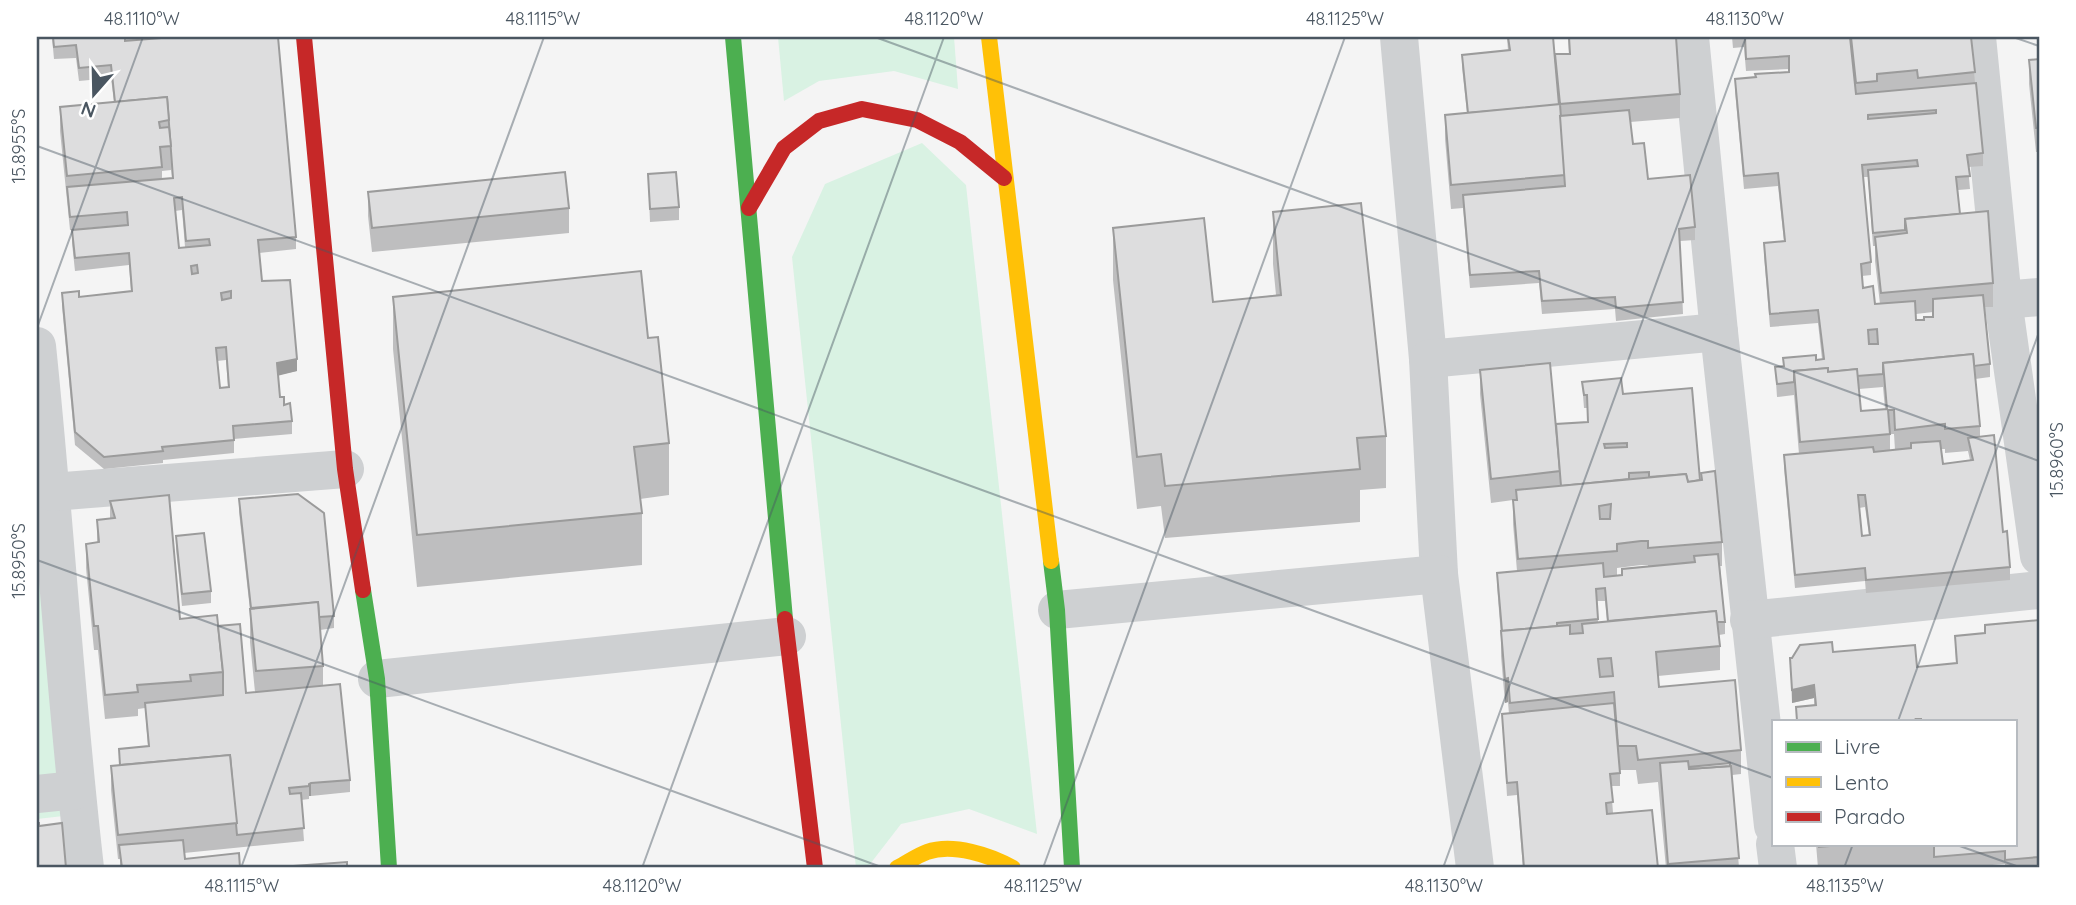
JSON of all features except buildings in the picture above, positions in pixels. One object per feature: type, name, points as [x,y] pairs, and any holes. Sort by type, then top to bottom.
[{"type":"main road","points":[[304,37],[345,469],[377,679],[389,868]]},
{"type":"main road","points":[[733,37],[787,636],[815,868]]},
{"type":"main road","points":[[989,37],[1057,610],[1073,868]]},
{"type":"main road","points":[[749,208],[784,148],[818,121],[862,109],[917,120],[960,142],[1004,178]]},
{"type":"main road","points":[[897,868],[930,851],[968,852],[1013,868]]},
{"type":"street","points":[[1399,37],[1428,359],[1439,574],[1475,868]]},
{"type":"street","points":[[1690,37],[1749,620],[1772,817]]},
{"type":"street","points":[[1977,37],[2021,298],[2039,556]]},
{"type":"street","points":[[1428,359],[1719,331]]},
{"type":"street","points":[[37,346],[85,868]]},
{"type":"street","points":[[52,492],[345,469]]},
{"type":"street","points":[[1057,610],[1439,574]]},
{"type":"street","points":[[1749,620],[2039,590]]},
{"type":"street","points":[[377,679],[787,636]]},
{"type":"street","points":[[37,794],[76,790]]},
{"type":"street","points":[[1775,846],[1778,868]]},
{"type":"green space","points":[[778,37],[954,37],[958,89],[894,71],[819,81],[784,101]]},
{"type":"green space","points":[[922,143],[966,185],[1037,834],[969,809],[901,824],[867,868],[856,868],[792,257],[825,184]]},
{"type":"green space","points":[[37,551],[81,814],[37,819]]},
{"type":"traffic: fast","points":[[733,37],[785,619]]},
{"type":"traffic: fast","points":[[1051,561],[1057,610],[1072,868]]},
{"type":"traffic: fast","points":[[363,590],[377,679],[389,868]]},
{"type":"traffic: slow","points":[[989,37],[1051,561]]},
{"type":"traffic: slow","points":[[897,868],[927,852],[948,849],[983,855],[1013,868]]},
{"type":"traffic: jam","points":[[304,37],[345,469],[363,590]]},
{"type":"traffic: jam","points":[[749,208],[784,148],[819,121],[862,109],[917,120],[960,142],[1004,178]]},
{"type":"traffic: jam","points":[[785,619],[815,868]]}]
